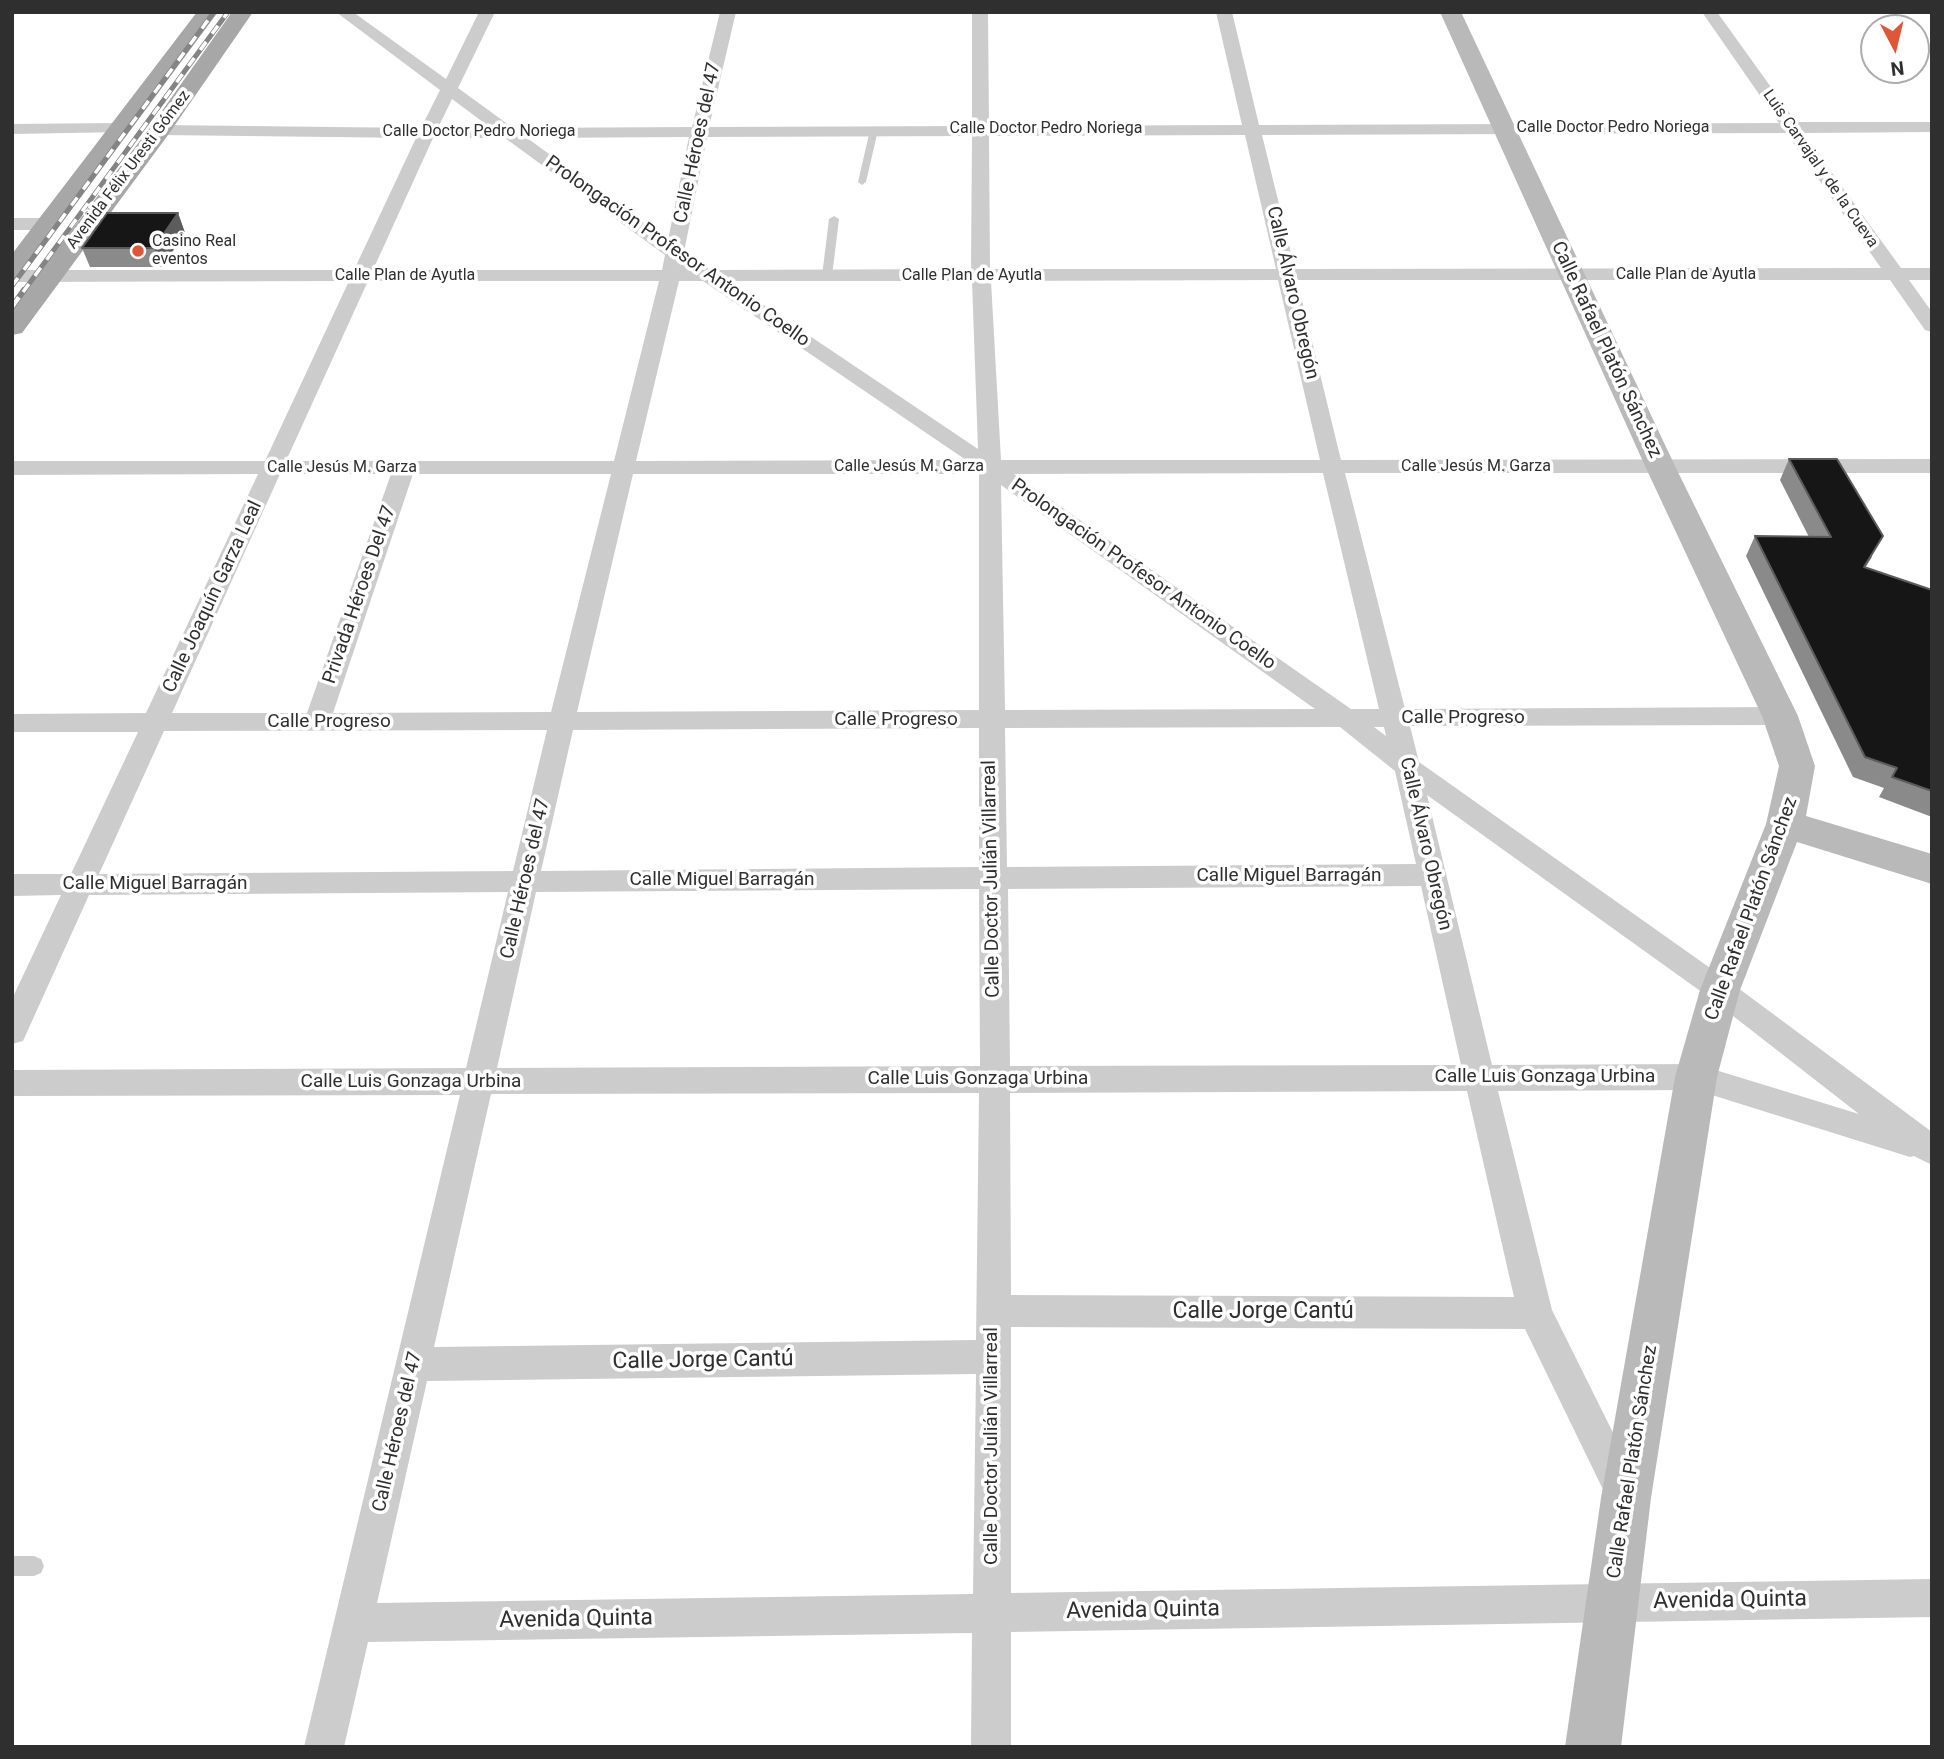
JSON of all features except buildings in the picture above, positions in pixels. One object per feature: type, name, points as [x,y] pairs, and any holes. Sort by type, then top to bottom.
[{"type":"main road","name":"Avenida Félix Uresti Gómez","points":[[12,274],[118,128],[208,12]]},
{"type":"main road","name":"Avenida Félix Uresti Gómez","points":[[12,327],[160,130],[243,12]]},
{"type":"street","name":"Prolongación Profesor Antonio Coello","points":[[343,12],[674,253],[990,467],[1346,718],[1407,767],[1720,990],[1931,1150]]},
{"type":"street","name":"Calle Joaquín Garza Leal","points":[[12,1032],[427,133],[488,12]]},
{"type":"street","name":"Calle Héroes del 47","points":[[324,1747],[562,720],[670,276],[699,132],[728,12]]},
{"type":"street","name":"Calle Doctor Julián Villarreal","points":[[980,12],[978,129],[981,276],[990,467],[995,1079],[991,1747]]},
{"type":"street","name":"Calle Álvaro Obregón","points":[[1224,12],[1407,767],[1535,1313],[1626,1498]]},
{"type":"street","name":"Calle Rafael Platón Sánchez","points":[[1450,12],[1660,466],[1780,716],[1797,766],[1785,824],[1720,990],[1696,1077],[1626,1498],[1593,1747]]},
{"type":"street","name":"Luis Carvajal y de la Cueva","points":[[1709,12],[1932,326]]},
{"type":"street","name":"Calle Doctor Pedro Noriega","points":[[160,130],[508,133],[1932,127]]},
{"type":"street","points":[[12,129],[118,128]]},
{"type":"street","points":[[12,223],[48,224]]},
{"type":"street","name":"Calle Plan de Ayutla","points":[[12,274],[709,277],[1932,274]]},
{"type":"street","name":"Calle Jesús M. Garza","points":[[14,471],[273,468],[1932,466]]},
{"type":"street","name":"Privada Héroes Del 47","points":[[317,722],[404,468]]},
{"type":"street","name":"Calle Progreso","points":[[12,723],[1780,716]]},
{"type":"street","points":[[1785,824],[1932,869]]},
{"type":"street","name":"Calle Miguel Barragán","points":[[12,885],[1432,875]]},
{"type":"street","name":"Calle Luis Gonzaga Urbina","points":[[12,1083],[1696,1077],[1931,1150]]},
{"type":"street","name":"Calle Jorge Cantú","points":[[992,1311],[1535,1313]]},
{"type":"street","name":"Calle Jorge Cantú","points":[[414,1364],[992,1357]]},
{"type":"street","name":"Avenida Quinta","points":[[353,1623],[1932,1598]]},
{"type":"lane","points":[[862,182],[874,130]]},
{"type":"lane","points":[[828,276],[835,219]]},
{"type":"lane","points":[[12,1566],[34,1566]]},
{"type":"railway","points":[[12,286],[214,12]]},
{"type":"railway","points":[[23,292],[228,12]]},
{"type":"railway","points":[[12,307],[24,290]]},
{"type":"place","name":"Casino Real eventos","points":[[138,251]]}]
